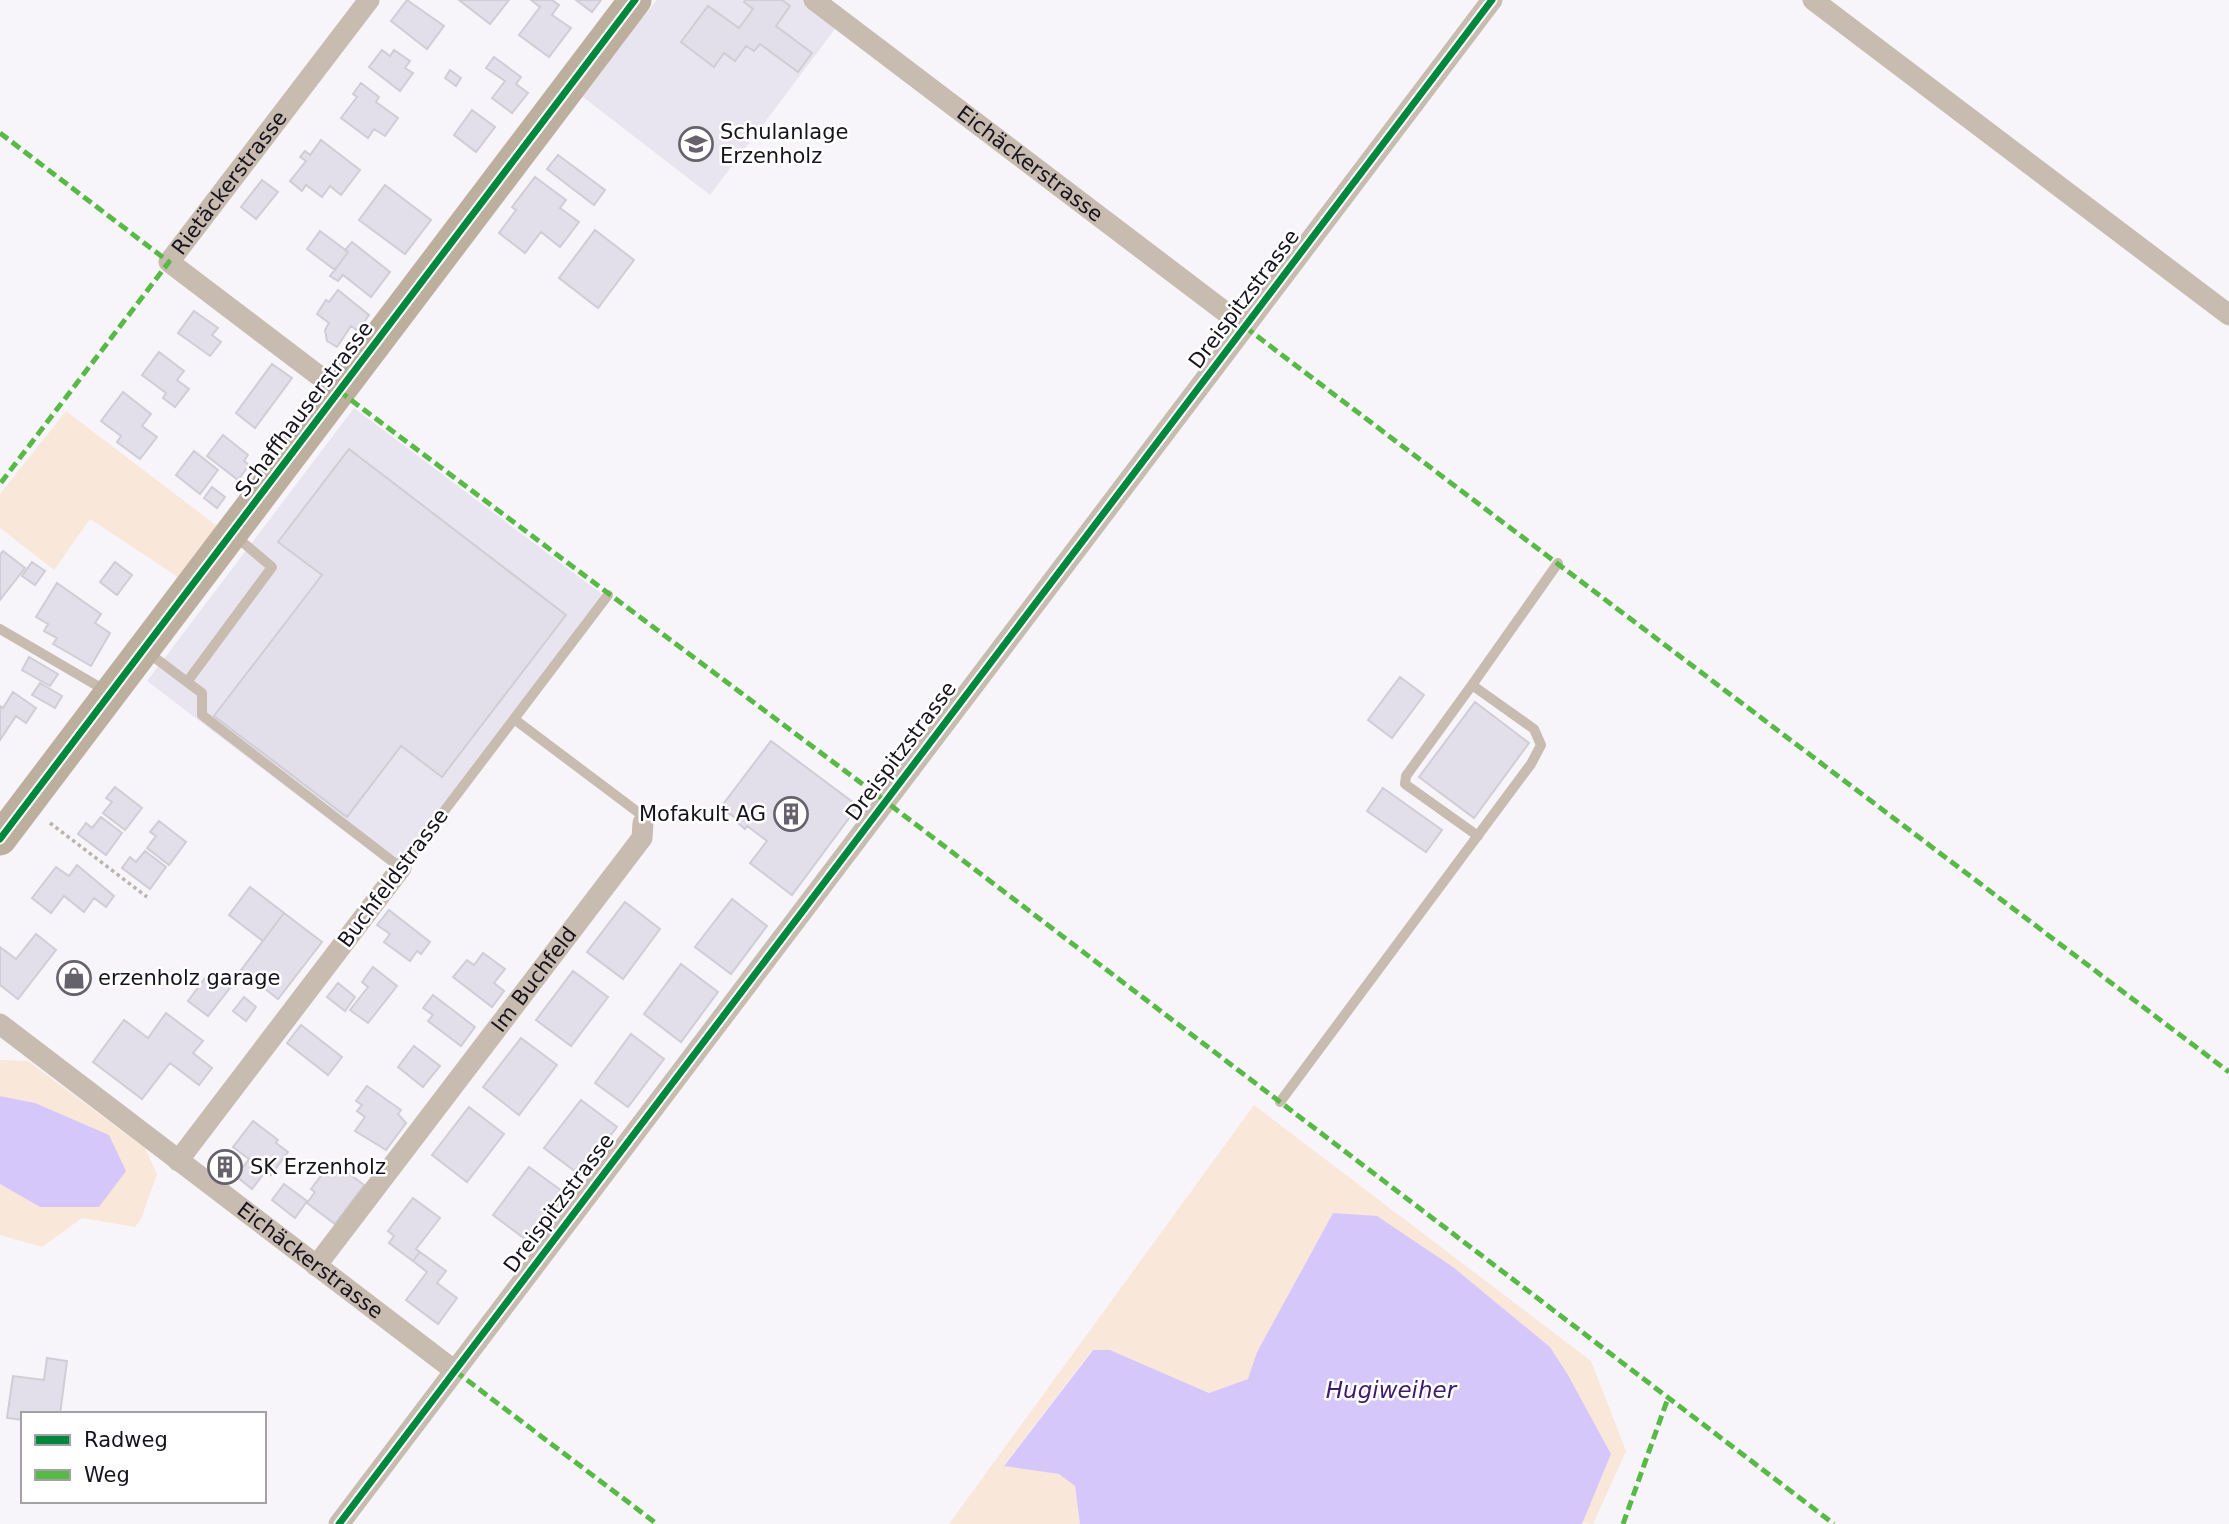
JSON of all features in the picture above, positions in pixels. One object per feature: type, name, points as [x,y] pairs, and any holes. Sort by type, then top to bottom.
[{"type":"main road","name":"Schaffhauserstrasse","points":[[0,839],[635,0]]},
{"type":"street","name":"Rietäckerstrasse","points":[[340,391],[169,262],[369,0]]},
{"type":"street","name":"Eichäckerstrasse","points":[[814,0],[1245,327]]},
{"type":"street","name":"Dreispitzstrasse","points":[[339,1524],[1492,0]]},
{"type":"street","points":[[1813,0],[2229,315]]},
{"type":"street","name":"Im Buchfeld","points":[[316,1266],[642,838],[643,823]]},
{"type":"street","name":"Buchfeldstrasse","points":[[178,1161],[401,868]]},
{"type":"street","name":"Eichäckerstrasse","points":[[0,1024],[455,1371]]},
{"type":"lane","points":[[187,682],[272,567],[232,533]]},
{"type":"lane","points":[[1478,836],[1405,784],[1406,776],[1558,563]]},
{"type":"lane","name":"Buchfeldstrasse","points":[[401,868],[608,595]]},
{"type":"lane","points":[[0,629],[111,693]]},
{"type":"lane","points":[[144,650],[202,693],[202,715],[401,868]]},
{"type":"lane","points":[[1280,1102],[1531,764],[1541,745],[1534,729],[1472,685]]},
{"type":"lane","name":"Im Buchfeld","points":[[514,719],[639,813],[643,823]]},
{"type":"path","points":[[50,823],[147,897]]},
{"type":"shaded area","name":"Schulanlage Erzenholz","points":[[657,0],[814,0],[841,21],[710,195],[579,94]]},
{"type":"shaded area","points":[[354,408],[603,595],[395,870],[147,681]]},
{"type":"shaded area","points":[[66,411],[217,526],[178,577],[90,519],[54,570],[0,528],[0,494]]},
{"type":"shaded area","points":[[0,1060],[28,1061],[145,1148],[157,1174],[141,1219],[135,1227],[82,1218],[42,1247],[0,1235],[0,1184],[40,1207],[35,1103],[0,1096]]},
{"type":"shaded area","points":[[1254,1105],[1591,1361],[1626,1451],[1593,1524],[1582,1523],[1611,1454],[1550,1347],[1453,1267],[1377,1217],[1333,1213],[1257,1352],[1249,1379],[1209,1393],[1110,1350],[1092,1350],[1004,1465],[1060,1474],[1075,1486],[1080,1524],[949,1524]]},
{"type":"water","points":[[0,1096],[35,1103],[109,1135],[126,1171],[99,1207],[40,1207],[0,1184]]},
{"type":"water","name":"Hugiweiher","points":[[1333,1213],[1377,1216],[1453,1267],[1550,1347],[1611,1454],[1582,1524],[1080,1524],[1075,1486],[1059,1474],[1004,1466],[1093,1350],[1110,1350],[1209,1393],[1248,1379],[1257,1352]]},
{"type":"building","points":[[407,0],[444,26],[427,49],[391,21]]},
{"type":"building","points":[[459,0],[509,0],[490,24]]},
{"type":"building","points":[[531,0],[552,0],[559,5],[552,15],[571,28],[549,57],[519,35],[540,7]]},
{"type":"building","points":[[576,0],[601,0],[592,12]]},
{"type":"building","points":[[745,0],[782,0],[790,6],[776,26],[812,53],[798,72],[760,44],[754,51],[746,46],[735,61],[724,53],[714,67],[681,42],[708,6],[739,28],[753,9]]},
{"type":"building","points":[[382,50],[390,56],[394,50],[410,61],[405,68],[413,73],[400,91],[369,67]]},
{"type":"building","points":[[494,57],[521,77],[516,84],[528,93],[512,113],[492,98],[505,81],[486,68]]},
{"type":"building","points":[[450,70],[461,78],[456,86],[445,78]]},
{"type":"building","points":[[361,83],[379,97],[376,102],[398,118],[385,136],[374,129],[368,138],[341,118],[357,97],[353,94]]},
{"type":"building","points":[[472,110],[495,127],[476,152],[454,135]]},
{"type":"building","points":[[321,140],[360,170],[341,195],[330,186],[322,197],[306,185],[302,191],[290,181],[306,161],[300,157],[305,151],[310,155]]},
{"type":"building","points":[[558,155],[605,190],[594,205],[547,169]]},
{"type":"building","points":[[535,177],[566,200],[560,208],[579,222],[560,247],[541,232],[525,253],[499,233],[516,210],[512,207]]},
{"type":"building","points":[[262,180],[278,192],[256,219],[241,207]]},
{"type":"building","points":[[385,185],[431,220],[405,254],[359,220]]},
{"type":"building","points":[[595,230],[634,260],[598,308],[559,278]]},
{"type":"building","points":[[320,231],[348,252],[335,270],[307,249]]},
{"type":"building","points":[[352,242],[390,272],[371,297],[343,275],[338,281],[330,276]]},
{"type":"building","points":[[338,290],[369,315],[358,331],[351,326],[337,347],[327,341],[325,330],[329,323],[317,314],[326,300],[329,302]]},
{"type":"building","points":[[194,311],[218,328],[212,335],[221,342],[210,356],[178,333]]},
{"type":"building","points":[[159,352],[184,371],[177,380],[189,389],[175,407],[163,398],[166,393],[142,375]]},
{"type":"building","points":[[272,364],[292,378],[255,428],[236,413]]},
{"type":"building","points":[[123,392],[151,414],[142,426],[157,437],[140,459],[117,442],[121,436],[101,421]]},
{"type":"building","points":[[223,435],[248,455],[244,461],[249,465],[238,480],[207,456]]},
{"type":"building","points":[[349,449],[566,615],[442,777],[401,746],[347,817],[214,716],[322,575],[278,542]]},
{"type":"building","points":[[194,451],[218,470],[200,494],[176,475]]},
{"type":"building","points":[[212,487],[225,497],[217,508],[204,498]]},
{"type":"building","points":[[3,551],[25,568],[0,600],[0,555]]},
{"type":"building","points":[[32,562],[45,571],[35,585],[22,576]]},
{"type":"building","points":[[115,562],[132,575],[117,595],[100,582]]},
{"type":"building","points":[[57,583],[101,614],[95,623],[110,633],[91,666],[53,644],[57,638],[44,631],[48,624],[36,617]]},
{"type":"building","points":[[29,657],[58,674],[50,686],[22,670]]},
{"type":"building","points":[[1400,677],[1424,695],[1392,738],[1368,720]]},
{"type":"building","points":[[40,683],[62,696],[55,708],[32,695]]},
{"type":"building","points":[[13,692],[36,708],[26,723],[16,716],[0,740],[0,706],[3,708]]},
{"type":"building","points":[[1475,702],[1529,743],[1474,818],[1419,777]]},
{"type":"building","name":"Mofakult AG","points":[[771,741],[858,806],[792,895],[750,863],[767,841],[747,826],[745,829],[721,807]]},
{"type":"building","points":[[115,787],[142,808],[125,830],[103,813],[112,802],[106,798]]},
{"type":"building","points":[[1383,788],[1442,830],[1426,852],[1367,811]]},
{"type":"building","points":[[101,817],[122,833],[106,855],[78,834],[86,823],[92,828]]},
{"type":"building","points":[[159,821],[186,842],[169,865],[147,848],[156,836],[150,832]]},
{"type":"building","points":[[145,851],[166,867],[150,889],[122,868],[130,857],[136,862]]},
{"type":"building","points":[[77,865],[114,896],[106,907],[94,898],[84,912],[64,896],[51,913],[32,898],[56,867],[69,876]]},
{"type":"building","points":[[250,887],[284,913],[263,941],[229,915]]},
{"type":"building","points":[[732,899],[767,926],[731,974],[695,947]]},
{"type":"building","points":[[625,902],[660,929],[623,979],[587,952]]},
{"type":"building","points":[[389,910],[430,942],[421,954],[417,951],[410,961],[384,942],[390,934],[377,925]]},
{"type":"building","points":[[284,913],[322,942],[278,999],[241,970]]},
{"type":"building","points":[[36,934],[56,950],[18,999],[0,985],[0,947],[16,959]]},
{"type":"building","points":[[483,953],[505,969],[494,983],[504,991],[492,1007],[453,977],[467,960],[474,965]]},
{"type":"building","points":[[681,964],[718,992],[681,1042],[644,1014]]},
{"type":"building","points":[[373,967],[397,986],[368,1023],[350,1010],[368,987],[362,982]]},
{"type":"building","points":[[573,971],[608,997],[571,1046],[536,1020]]},
{"type":"building","points":[[209,973],[230,988],[208,1016],[188,1001]]},
{"type":"building","points":[[338,983],[355,997],[345,1011],[327,997]]},
{"type":"building","points":[[433,995],[475,1027],[461,1046],[428,1021],[433,1015],[423,1008]]},
{"type":"building","points":[[244,997],[256,1007],[246,1021],[233,1011]]},
{"type":"building","points":[[166,1013],[203,1041],[193,1053],[212,1068],[199,1085],[170,1063],[142,1099],[93,1062],[124,1020],[148,1038]]},
{"type":"building","points":[[301,1025],[342,1057],[328,1075],[287,1043]]},
{"type":"building","points":[[631,1034],[664,1059],[628,1107],[595,1083]]},
{"type":"building","points":[[521,1038],[557,1065],[519,1115],[483,1087]]},
{"type":"building","points":[[414,1046],[440,1066],[423,1087],[398,1067]]},
{"type":"building","points":[[367,1086],[401,1110],[398,1114],[406,1123],[386,1150],[355,1131],[365,1117],[357,1111],[362,1105],[356,1101]]},
{"type":"building","points":[[581,1100],[617,1127],[580,1175],[544,1148]]},
{"type":"building","points":[[469,1107],[504,1134],[467,1182],[432,1155]]},
{"type":"building","points":[[253,1121],[278,1140],[276,1143],[288,1152],[271,1175],[266,1171],[252,1189],[236,1176],[249,1159],[233,1147]]},
{"type":"building","name":"SK Erzenholz","points":[[220,1156],[237,1168],[229,1178],[213,1167]]},
{"type":"building","points":[[332,1161],[364,1185],[335,1224],[307,1203],[315,1192],[311,1189]]},
{"type":"building","points":[[529,1167],[566,1194],[529,1242],[493,1215]]},
{"type":"building","points":[[284,1184],[307,1201],[295,1218],[272,1200]]},
{"type":"building","points":[[413,1198],[440,1218],[416,1249],[420,1252],[413,1261],[389,1243],[394,1236],[388,1231]]},
{"type":"building","points":[[420,1252],[446,1271],[437,1283],[457,1298],[438,1324],[406,1300],[427,1272],[413,1261]]},
{"type":"building","points":[[47,1358],[67,1361],[60,1412],[21,1412],[21,1420],[7,1418],[13,1376],[44,1380]]},
{"type":"marked path","points":[[0,133],[169,262],[0,484]]},
{"type":"marked path","points":[[1245,327],[2229,1072]]},
{"type":"marked path","points":[[339,391],[885,801],[1834,1524]]},
{"type":"marked path","points":[[455,1371],[657,1524]]},
{"type":"marked path","points":[[1623,1524],[1668,1398]]},
{"type":"cycle path","points":[[0,839],[635,0]]},
{"type":"cycle path","points":[[339,1524],[1492,0]]},
{"type":"place","name":"Schulanlage Erzenholz","points":[[696,144]]},
{"type":"place","name":"Mofakult AG","points":[[791,814]]},
{"type":"place","name":"erzenholz garage","points":[[74,978]]},
{"type":"place","name":"SK Erzenholz","points":[[225,1167]]}]
